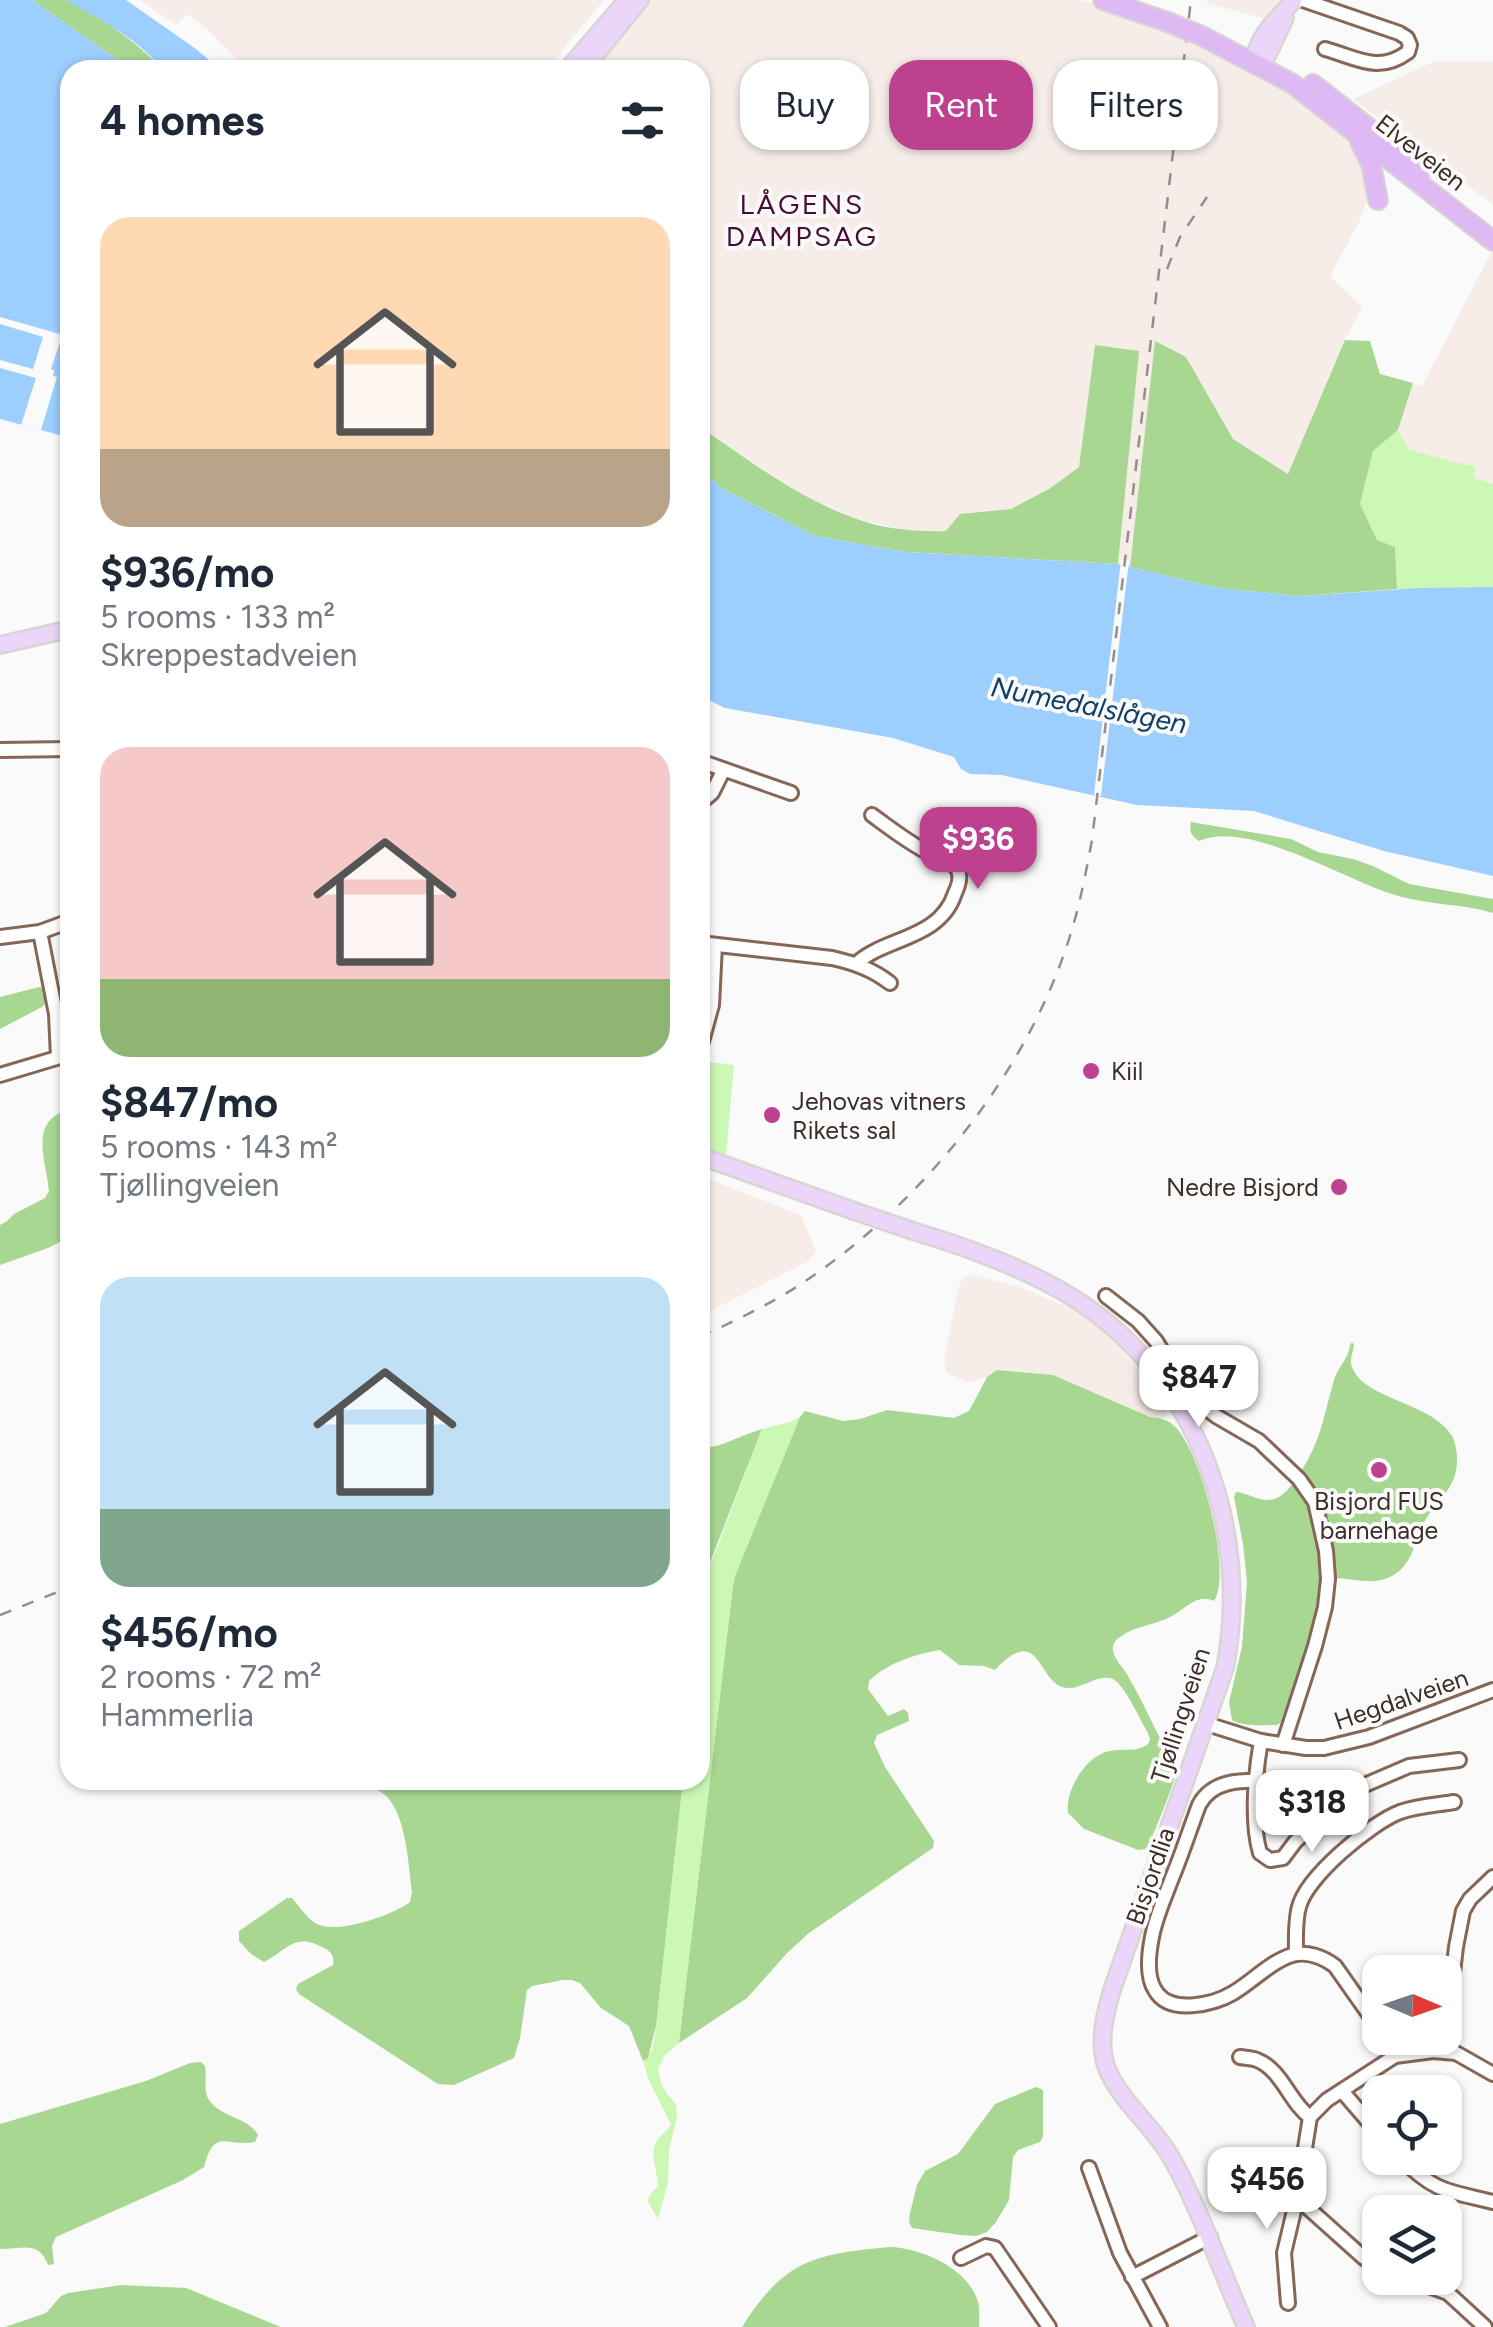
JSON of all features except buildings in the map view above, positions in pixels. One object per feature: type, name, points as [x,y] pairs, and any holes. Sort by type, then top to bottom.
[{"type":"highway","name":"Elveveien","points":[[1103,0],[1167,15]]},
{"type":"highway","name":"Elveveien","points":[[1139,0],[1301,76],[1493,226]]},
{"type":"highway","name":"Elveveien","points":[[1259,56],[1493,241]]},
{"type":"highway","points":[[1355,132],[1372,164],[1378,200]]},
{"type":"main road","points":[[576,60],[627,0]]},
{"type":"main road","points":[[591,60],[640,0]]},
{"type":"main road","points":[[1259,56],[1296,1]]},
{"type":"main road","points":[[0,645],[60,631]]},
{"type":"main road","name":"Tjøllingveien","points":[[710,1160],[1008,1264],[1078,1301],[1135,1350],[1181,1409],[1207,1462],[1228,1540],[1232,1577],[1229,1644],[1221,1681],[1116,1978],[1102,2037],[1105,2061],[1115,2083],[1169,2154],[1210,2238],[1246,2327]]},
{"type":"street","points":[[1296,1],[1405,36],[1410,45],[1408,52],[1380,65],[1325,50]]},
{"type":"street","points":[[0,750],[60,749]]},
{"type":"street","points":[[710,766],[791,793]]},
{"type":"street","points":[[710,795],[723,771]]},
{"type":"street","points":[[856,964],[944,914],[954,898],[960,876],[953,864],[920,849],[872,815]]},
{"type":"street","points":[[0,937],[40,932],[60,925]]},
{"type":"street","points":[[40,932],[60,1035]]},
{"type":"street","points":[[710,944],[832,958],[856,964],[890,983]]},
{"type":"street","points":[[710,981],[710,1013]]},
{"type":"street","points":[[0,1075],[60,1057]]},
{"type":"street","points":[[1106,1296],[1156,1341],[1188,1394],[1258,1441],[1300,1479],[1315,1502],[1326,1550],[1326,1606],[1284,1745]]},
{"type":"street","name":"Hegdalveien","points":[[1206,1724],[1261,1742],[1306,1748],[1342,1745],[1491,1696]]},
{"type":"street","points":[[1261,1742],[1258,1849],[1264,1858],[1277,1860],[1288,1854],[1294,1842],[1338,1802],[1360,1787],[1409,1766],[1459,1760]]},
{"type":"street","name":"Bisjordlia","points":[[1261,1781],[1210,1789],[1199,1805],[1153,1933],[1152,1981],[1154,1990],[1168,2002],[1209,2004],[1233,1994],[1296,1954]]},
{"type":"street","points":[[1362,2004],[1335,1966],[1317,1956],[1296,1954],[1298,1906],[1309,1886],[1328,1866],[1386,1819],[1414,1808],[1454,1802]]},
{"type":"street","points":[[1455,1955],[1463,1911],[1493,1877]]},
{"type":"street","points":[[1288,2303],[1284,2253],[1310,2118],[1327,2100],[1395,2056],[1405,2055]]},
{"type":"street","points":[[1458,2055],[1493,2074]]},
{"type":"street","points":[[1240,2057],[1258,2060],[1268,2067],[1310,2118]]},
{"type":"street","points":[[1342,2091],[1362,2114]]},
{"type":"street","points":[[1089,2168],[1108,2226],[1160,2327]]},
{"type":"street","points":[[1417,2175],[1437,2188],[1493,2202]]},
{"type":"street","points":[[1297,2198],[1362,2256]]},
{"type":"street","points":[[1132,2276],[1210,2238]]},
{"type":"street","points":[[962,2258],[986,2246],[995,2248],[1049,2327]]},
{"type":"street","points":[[1450,2295],[1485,2327]]},
{"type":"shaded area","points":[[140,0],[604,0],[554,60],[238,60],[187,14],[176,25]]},
{"type":"shaded area","points":[[648,0],[1079,0],[1137,16],[1246,63],[1330,118],[1358,148],[1368,171],[1368,198],[1330,276],[1362,307],[1289,474],[1233,439],[1186,357],[1155,342],[1130,567],[1118,564],[1138,351],[1095,346],[1079,467],[1011,509],[961,514],[946,531],[914,532],[856,519],[804,496],[710,434],[710,60],[601,60]]},
{"type":"shaded area","points":[[1207,0],[1281,0],[1266,19]]},
{"type":"shaded area","points":[[1435,61],[1493,61],[1493,205],[1353,99]]},
{"type":"shaded area","points":[[1493,249],[1493,484],[1474,478],[1474,467],[1409,450],[1398,430],[1413,383],[1422,386]]},
{"type":"shaded area","points":[[710,1180],[801,1215],[816,1251],[809,1261],[710,1311]]},
{"type":"shaded area","points":[[973,1275],[1019,1287],[1075,1310],[1093,1323],[1160,1395],[1166,1416],[1150,1417],[1053,1375],[997,1370],[969,1383],[946,1372],[944,1360],[958,1289],[963,1277]]},
{"type":"green space","points":[[32,0],[64,0],[74,4],[132,41],[153,60],[118,60]]},
{"type":"green space","points":[[1345,340],[1370,341],[1380,374],[1413,383],[1398,430],[1373,451],[1360,504],[1377,540],[1395,547],[1397,589],[1302,596],[1218,588],[1130,567],[1155,341],[1186,357],[1233,439],[1288,474]]},
{"type":"green space","points":[[1095,345],[1139,351],[1118,564],[905,552],[815,536],[721,488],[710,478],[710,434],[774,477],[833,510],[865,522],[911,530],[946,531],[960,514],[1011,509],[1079,467]]},
{"type":"green space","points":[[1398,430],[1409,450],[1475,467],[1474,478],[1493,484],[1493,587],[1397,589],[1395,547],[1377,540],[1360,504],[1373,451]]},
{"type":"green space","points":[[1191,822],[1291,839],[1318,852],[1373,866],[1409,884],[1493,899],[1493,913],[1402,897],[1244,838],[1220,836],[1199,841],[1191,833]]},
{"type":"green space","points":[[44,988],[48,1000],[42,1007],[0,1029],[0,997]]},
{"type":"green space","points":[[710,1062],[734,1065],[726,1156],[710,1149]]},
{"type":"green space","points":[[60,1114],[60,1242],[0,1265],[0,1225],[45,1198],[49,1191],[44,1131]]},
{"type":"green space","points":[[1352,1342],[1351,1364],[1359,1378],[1430,1416],[1452,1436],[1457,1455],[1454,1479],[1428,1516],[1399,1571],[1377,1581],[1331,1578],[1283,1721],[1277,1725],[1237,1722],[1232,1720],[1229,1702],[1242,1647],[1247,1582],[1234,1497],[1236,1492],[1274,1499],[1290,1487],[1316,1441],[1334,1380]]},
{"type":"green space","points":[[997,1370],[1053,1375],[1170,1422],[1183,1436],[1203,1482],[1219,1564],[1214,1601],[1197,1600],[1166,1619],[1126,1633],[1113,1646],[1115,1657],[1162,1742],[1178,1761],[1150,1843],[1138,1850],[1084,1829],[1068,1813],[1070,1794],[1085,1766],[1101,1754],[1139,1748],[1150,1739],[1127,1695],[1113,1679],[1102,1678],[1067,1688],[1057,1685],[1031,1653],[1022,1651],[995,1670],[959,1665],[940,1650],[902,1660],[876,1675],[869,1681],[868,1689],[888,1716],[904,1709],[909,1721],[877,1735],[874,1743],[885,1767],[934,1841],[933,1848],[809,1933],[747,1998],[679,2043],[733,1586],[800,1417],[805,1411],[843,1421],[887,1410],[954,1418],[969,1411],[987,1377]]},
{"type":"green space","points":[[800,1417],[735,1576],[710,1781],[710,1566],[762,1429]]},
{"type":"green space","points":[[762,1429],[710,1564],[710,1447]]},
{"type":"green space","points":[[375,1790],[682,1790],[656,2026],[648,2058],[643,2061],[629,2026],[601,2008],[580,1983],[563,1980],[527,1990],[514,2058],[454,2085],[438,2084],[299,1994],[298,1984],[333,1965],[333,1956],[328,1951],[304,1941],[264,1962],[251,1954],[239,1941],[239,1931],[287,1898],[292,1898],[315,1923],[335,1927],[377,1918],[410,1902],[412,1891],[403,1832],[399,1817],[384,1794]]},
{"type":"green space","points":[[682,1790],[709,1790],[679,2043],[664,2056],[658,2069],[661,2083],[676,2104],[677,2116],[669,2151],[668,2183],[658,2219],[648,2202],[658,2186],[654,2149],[671,2125],[643,2061],[655,2036]]},
{"type":"green space","points":[[201,2062],[205,2066],[209,2100],[253,2129],[258,2135],[255,2142],[217,2143],[204,2167],[183,2180],[56,2237],[52,2246],[54,2264],[48,2265],[35,2249],[0,2249],[0,2124]]},
{"type":"green space","points":[[1036,2087],[1043,2090],[1043,2137],[1040,2142],[1018,2150],[1013,2157],[1009,2200],[996,2222],[987,2232],[976,2236],[912,2228],[910,2213],[925,2171],[958,2154],[995,2104]]},
{"type":"green space","points":[[890,2247],[916,2251],[955,2270],[973,2290],[978,2302],[979,2327],[742,2327],[773,2287],[804,2264],[841,2253]]},
{"type":"green space","points":[[121,2285],[186,2288],[281,2327],[5,2327],[46,2313],[68,2293]]},
{"type":"water","points":[[0,0],[32,0],[118,60],[60,60],[60,435],[0,419]]},
{"type":"water","points":[[65,0],[126,0],[209,60],[154,60],[104,21]]},
{"type":"water","name":"Numedalslågen","points":[[710,478],[721,488],[815,536],[905,552],[1118,564],[1218,588],[1302,596],[1493,587],[1493,876],[1384,851],[1254,811],[1137,805],[1001,775],[970,774],[961,769],[954,757],[893,738],[725,708],[710,701]]},
{"type":"pier","points":[[0,317],[60,334],[51,369],[57,377],[41,430],[21,425],[36,378],[0,368],[0,360],[33,369],[43,337],[0,324]]},
{"type":"pier","points":[[1121,560],[1129,561],[1101,796],[1094,795]]},
{"type":"railway","points":[[710,1332],[801,1284],[888,1216],[928,1176],[998,1086],[1027,1037],[1070,936],[1092,840],[1191,0]]},
{"type":"railway","points":[[1167,269],[1180,237],[1207,197]]},
{"type":"railway","points":[[0,1615],[60,1591]]},
{"type":"place","name":"Kiil","points":[[1091,1071]]},
{"type":"place","name":"Jehovas vitners Rikets sal","points":[[772,1115]]},
{"type":"place","name":"Nedre Bisjord","points":[[1339,1187]]},
{"type":"place","name":"Bisjord FUS barnehage","points":[[1379,1470]]},
{"type":"district","name":"LÅGENS DAMPSAG","points":[[802,220]]}]
